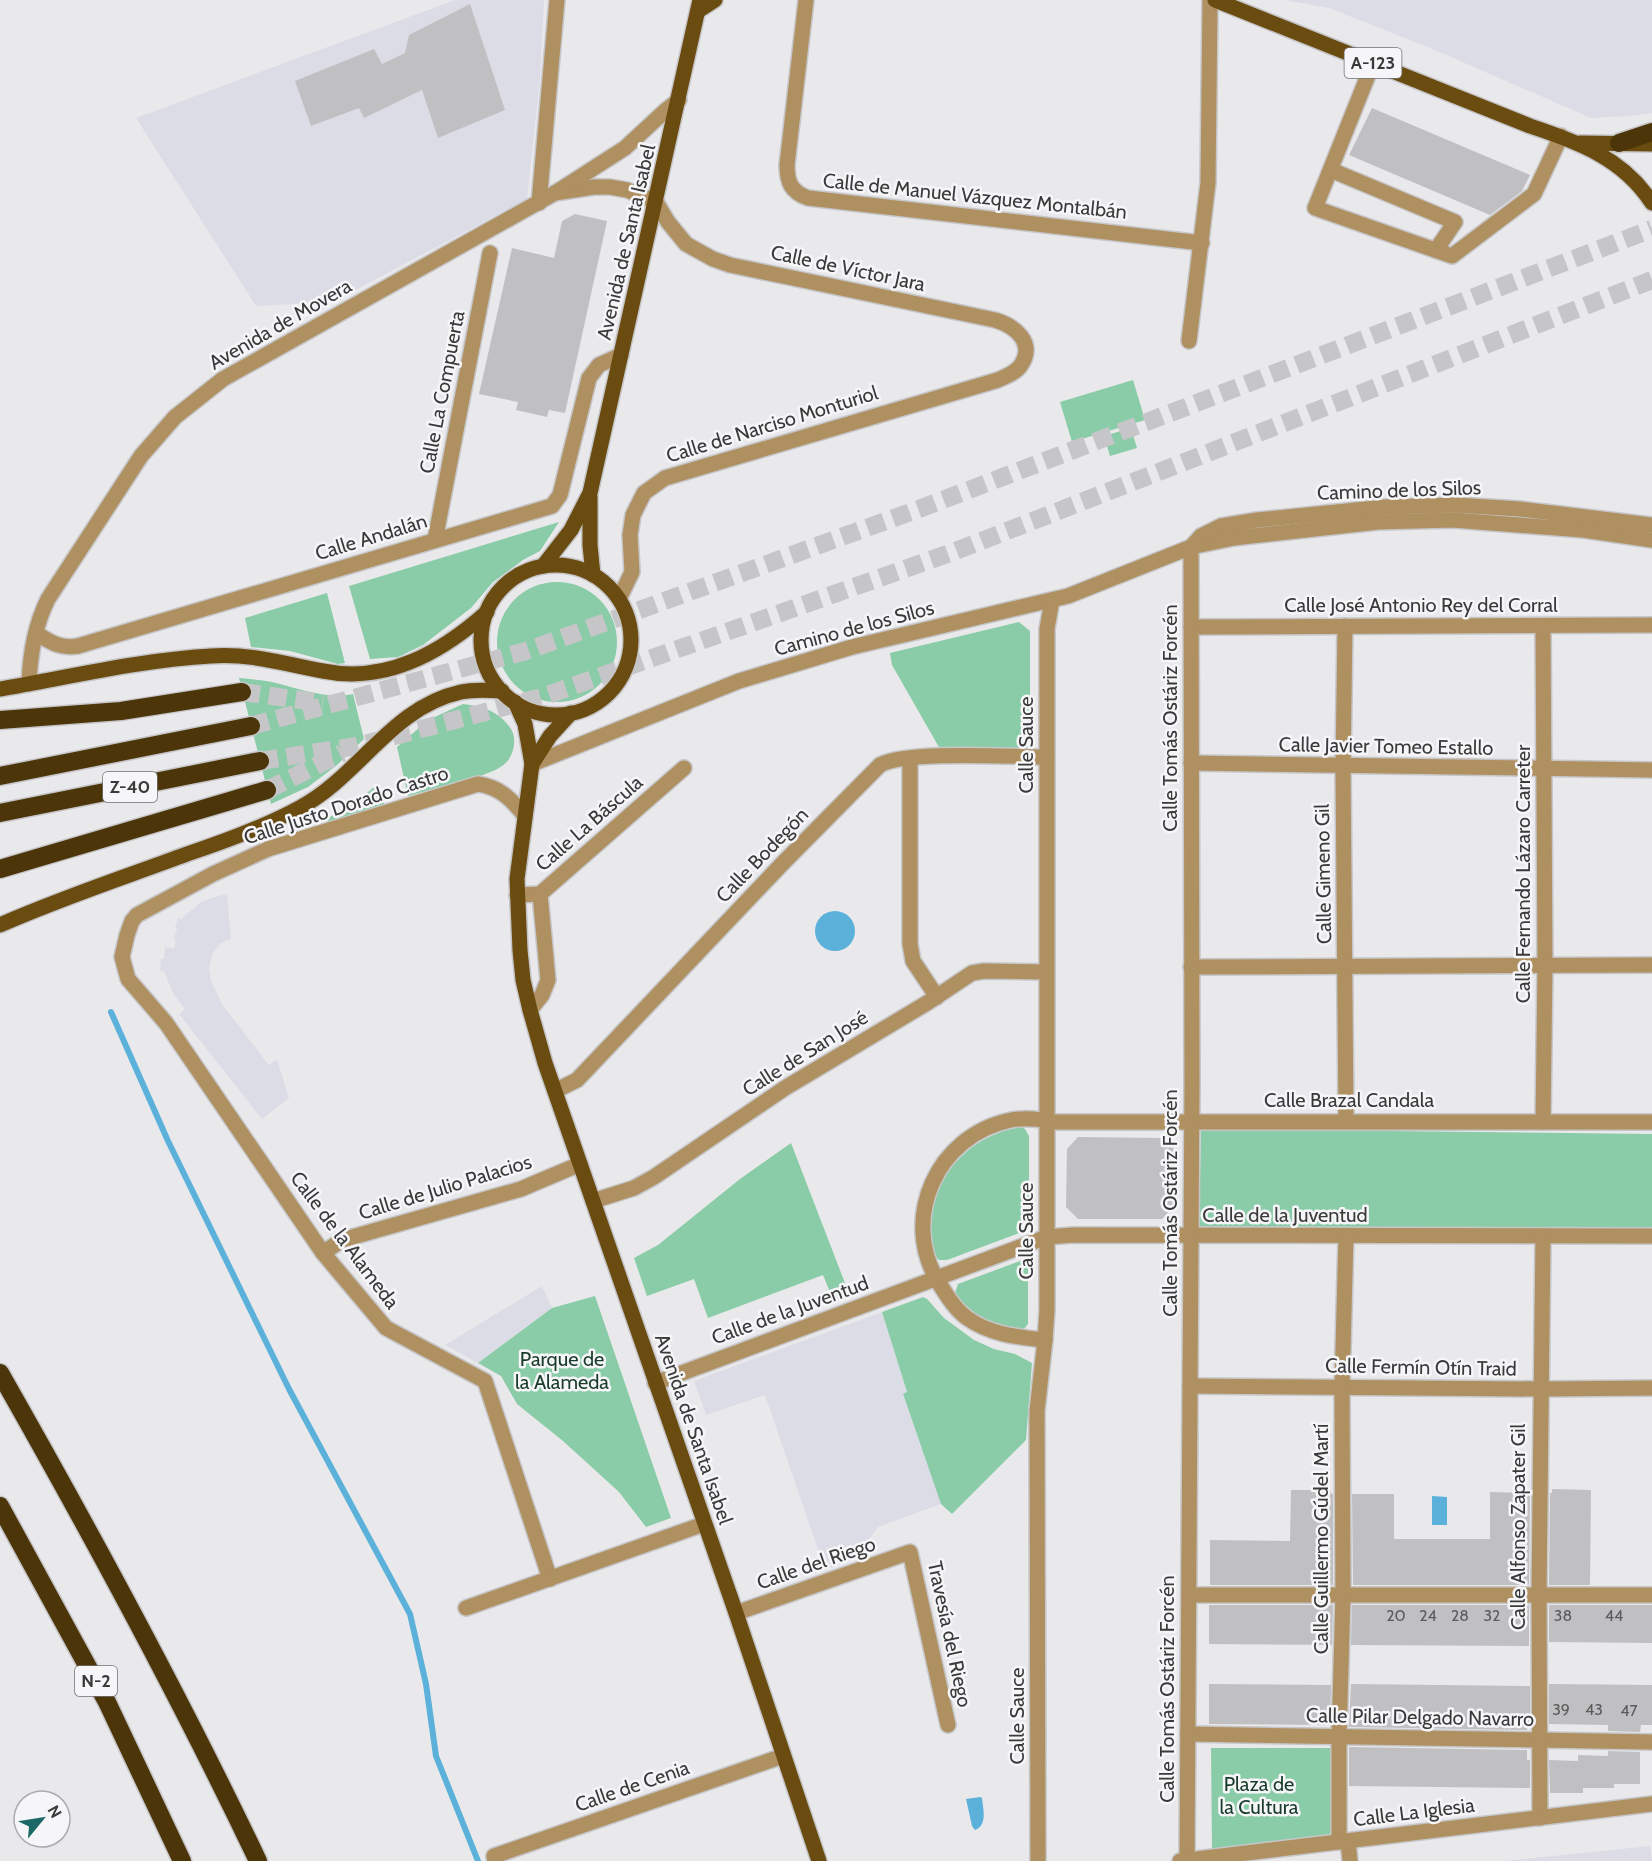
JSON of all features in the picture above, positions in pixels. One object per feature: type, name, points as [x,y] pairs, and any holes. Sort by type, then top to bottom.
[{"type":"highway","points":[[1619,143],[1652,132]]},
{"type":"highway","points":[[0,720],[121,711],[242,692]]},
{"type":"highway","name":"Z-40","points":[[0,776],[251,726]]},
{"type":"highway","name":"Z-40","points":[[0,813],[260,761]]},
{"type":"highway","points":[[0,869],[267,790]]},
{"type":"highway","points":[[0,1373],[183,1707],[258,1861]]},
{"type":"highway","name":"N-2","points":[[0,1506],[107,1702],[182,1861]]},
{"type":"main road","points":[[699,6],[715,0]]},
{"type":"main road","name":"A-123","points":[[1215,0],[1530,126],[1580,143],[1631,177],[1652,202]]},
{"type":"main road","name":"Avenida de Santa Isabel","points":[[593,575],[590,545],[590,493],[699,6]]},
{"type":"main road","name":"A-123","points":[[1580,143],[1652,144]]},
{"type":"main road","name":"Avenida de Santa Isabel","points":[[543,566],[571,530],[590,493]]},
{"type":"main road","points":[[0,689],[158,662],[211,656],[261,658],[322,671],[362,675],[392,669],[422,658],[454,639],[487,612],[503,587],[522,574],[543,566],[564,565],[593,575],[603,582],[619,599],[626,612],[630,634],[630,655],[618,682],[603,698],[585,709],[571,713],[542,713],[515,702],[493,680],[483,654],[482,633],[487,612]]},
{"type":"main road","points":[[0,926],[70,896],[220,843],[301,808],[339,782],[399,722],[422,706],[464,691],[502,691]]},
{"type":"main road","name":"Avenida de Santa Isabel","points":[[515,702],[525,724],[532,764],[517,895],[523,980],[530,1010],[555,1091],[736,1613],[819,1861]]},
{"type":"main road","name":"Avenida de Santa Isabel","points":[[532,764],[544,744],[571,713]]},
{"type":"street","points":[[538,203],[557,0]]},
{"type":"street","name":"Calle de Manuel Vázquez Montalbán","points":[[806,0],[787,165],[790,185],[801,196],[1202,243]]},
{"type":"street","points":[[1189,341],[1208,183],[1210,0]]},
{"type":"street","points":[[1373,63],[1315,208],[1452,256],[1534,194],[1561,136]]},
{"type":"street","name":"Avenida de Movera","points":[[29,684],[39,619],[48,598],[141,456],[175,417],[223,379],[555,193],[625,148],[679,100]]},
{"type":"street","points":[[1330,170],[1455,222],[1436,250]]},
{"type":"street","name":"Avenida de Movera","points":[[555,193],[610,187],[627,190],[656,202]]},
{"type":"street","name":"Calle de Víctor Jara","points":[[656,202],[668,222],[686,244],[713,260],[730,266],[1007,324],[1022,336],[1025,356],[1021,366]]},
{"type":"street","name":"Calle La Compuerta","points":[[435,540],[490,252]]},
{"type":"street","name":"Calle Andalán","points":[[36,633],[62,647],[78,646],[546,508],[555,503],[560,495],[589,378],[599,365],[621,355]]},
{"type":"street","name":"Calle de Narciso Monturiol","points":[[619,599],[632,572],[630,535],[633,515],[644,493],[666,478],[998,380],[1012,374],[1021,366]]},
{"type":"street","name":"Camino de los Silos","points":[[1191,547],[1201,536],[1221,526],[1386,507],[1455,505],[1520,509],[1652,525]]},
{"type":"street","name":"Camino de los Silos","points":[[532,764],[739,681],[852,647],[1052,600],[1081,591],[1191,547],[1234,538],[1378,522],[1453,520],[1583,530],[1652,540]]},
{"type":"street","name":"Calle Tomás Ostáriz Forcén","points":[[1184,1860],[1188,1734],[1192,1121],[1191,547]]},
{"type":"street","name":"Calle Sauce","points":[[1038,1861],[1037,1411],[1046,1341],[1047,630],[1052,600]]},
{"type":"street","name":"Calle José Antonio Rey del Corral","points":[[1191,627],[1652,625]]},
{"type":"street","name":"Calle Gimeno Gil","points":[[1345,626],[1343,767],[1346,1121]]},
{"type":"street","name":"Calle Fernando Lázaro Carreter","points":[[1543,626],[1545,966],[1543,1122]]},
{"type":"street","name":"Calle Bodegón","points":[[555,1091],[577,1080],[782,864],[878,767],[889,761],[926,756],[1047,757]]},
{"type":"street","points":[[910,758],[910,944],[913,961],[937,997]]},
{"type":"street","name":"Calle Javier Tomeo Estallo","points":[[1191,764],[1652,770]]},
{"type":"street","name":"Calle La Báscula","points":[[517,895],[540,894],[684,768]]},
{"type":"street","name":"Calle Justo Dorado Castro","points":[[143,911],[268,849],[478,784],[489,785],[500,790],[525,816]]},
{"type":"street","points":[[530,1010],[542,995],[548,980],[540,894]]},
{"type":"street","name":"Calle de la Alameda","points":[[143,911],[132,921],[122,957],[128,979],[166,1023],[323,1253],[386,1328],[485,1381],[550,1579]]},
{"type":"street","points":[[1191,967],[1652,966]]},
{"type":"street","name":"Calle de San José","points":[[593,1201],[634,1188],[654,1177],[803,1076],[977,971],[1046,972]]},
{"type":"street","name":"Calle Brazal Candala","points":[[1046,1341],[1008,1335],[976,1323],[954,1306],[936,1278],[924,1253],[922,1224],[927,1193],[934,1176],[943,1163],[970,1138],[996,1125],[1021,1119],[1652,1122]]},
{"type":"street","name":"Calle de Julio Palacios","points":[[323,1253],[342,1240],[521,1189],[580,1164]]},
{"type":"street","name":"Calle Guillermo Gúdel Martí","points":[[1346,1236],[1342,1387],[1343,1595],[1339,1737],[1344,1841],[1350,1861]]},
{"type":"street","name":"Calle Alfonso Zapater Gil","points":[[1540,1818],[1540,1389],[1543,1236]]},
{"type":"street","name":"Calle de la Juventud","points":[[656,1383],[1047,1237],[1652,1236]]},
{"type":"street","name":"Calle Fermín Otín Traid","points":[[1190,1386],[1652,1388]]},
{"type":"street","points":[[466,1608],[704,1524]]},
{"type":"street","name":"Calle del Riego","points":[[736,1613],[910,1552]]},
{"type":"street","name":"Travesía del Riego","points":[[910,1552],[948,1725]]},
{"type":"street","points":[[1189,1595],[1652,1595]]},
{"type":"street","name":"Calle Pilar Delgado Navarro","points":[[1188,1734],[1652,1742]]},
{"type":"street","name":"Calle de Cenia","points":[[495,1858],[783,1756]]},
{"type":"street","name":"Calle La Iglesia","points":[[1184,1860],[1652,1804]]},
{"type":"shaded area","points":[[455,0],[544,0],[540,78],[527,199],[333,302],[256,306],[136,118]]},
{"type":"shaded area","points":[[1284,0],[1652,0],[1652,113],[1591,118],[1430,48],[1329,8]]},
{"type":"shaded area","points":[[227,894],[231,939],[221,943],[213,953],[209,967],[211,981],[222,1004],[269,1065],[277,1059],[289,1098],[262,1119],[179,1014],[185,1009],[174,995],[164,972],[160,971],[165,947],[174,949],[178,918],[181,919],[201,902]]},
{"type":"shaded area","points":[[542,1286],[552,1308],[478,1363],[445,1345]]},
{"type":"shaded area","points":[[882,1312],[907,1393],[903,1395],[941,1504],[878,1527],[854,1560],[825,1570],[765,1395],[706,1415],[694,1381]]},
{"type":"shaded area","points":[[1650,1846],[1652,1861],[1503,1861],[1592,1852]]},
{"type":"green space","points":[[1133,380],[1145,420],[1072,442],[1060,402]]},
{"type":"green space","points":[[1131,428],[1137,448],[1110,456],[1104,436]]},
{"type":"green space","points":[[559,522],[540,551],[523,560],[493,582],[471,608],[423,645],[398,657],[370,659],[349,586]]},
{"type":"green space","points":[[557,582],[580,587],[599,600],[612,619],[617,642],[612,665],[599,684],[580,697],[557,702],[534,697],[515,684],[502,665],[497,642],[502,619],[515,600],[534,587]]},
{"type":"green space","points":[[327,593],[345,663],[338,664],[290,651],[251,647],[245,618]]},
{"type":"green space","points":[[1019,622],[1030,631],[1030,750],[940,749],[892,665],[890,653]]},
{"type":"green space","points":[[239,678],[272,682],[333,696],[353,694],[364,739],[337,765],[308,787],[271,804]]},
{"type":"green space","points":[[463,704],[490,710],[506,723],[514,738],[509,759],[502,766],[484,775],[408,796],[397,747],[428,720]]},
{"type":"green space","points":[[378,784],[385,806],[326,822],[325,819],[348,808]]},
{"type":"green space","points":[[1021,1127],[1029,1136],[1029,1220],[1025,1229],[947,1260],[939,1260],[934,1254],[931,1242],[932,1211],[937,1193],[946,1176],[956,1162],[985,1139]]},
{"type":"green space","points":[[1201,1129],[1652,1134],[1652,1228],[1346,1236],[1199,1229]]},
{"type":"green space","points":[[791,1143],[850,1296],[834,1302],[823,1275],[708,1318],[694,1279],[647,1296],[634,1258],[658,1245],[740,1179]]},
{"type":"green space","points":[[1025,1261],[1028,1266],[1028,1324],[1024,1329],[1005,1327],[985,1319],[968,1308],[955,1293],[958,1284]]},
{"type":"green space","name":"Parque de la Alameda","points":[[595,1296],[671,1518],[646,1527],[619,1492],[563,1441],[517,1404],[501,1376],[478,1363],[552,1308]]},
{"type":"green space","points":[[923,1297],[944,1318],[974,1340],[994,1349],[1015,1354],[1032,1363],[1026,1440],[952,1514],[941,1504],[903,1394],[907,1392],[882,1312]]},
{"type":"green space","name":"Plaza de la Cultura","points":[[1211,1748],[1331,1748],[1330,1835],[1212,1850]]},
{"type":"water","points":[[835,911],[849,917],[855,931],[849,945],[835,951],[821,945],[815,931],[821,917]]},
{"type":"water","points":[[1432,1496],[1447,1497],[1447,1525],[1432,1525]]},
{"type":"water","points":[[980,1797],[984,1812],[983,1821],[975,1830],[966,1799]]},
{"type":"building","points":[[470,4],[505,110],[438,138],[422,90],[364,118],[359,108],[311,126],[295,81],[374,49],[382,64],[405,53],[409,35]]},
{"type":"building","points":[[1372,108],[1530,175],[1522,191],[1490,215],[1349,155]]},
{"type":"building","points":[[575,214],[607,221],[565,413],[549,410],[547,417],[516,410],[518,402],[479,394],[512,248],[554,258],[562,221]]},
{"type":"building","points":[[1078,1137],[1163,1138],[1174,1149],[1174,1207],[1162,1219],[1078,1219],[1066,1207],[1067,1149]]},
{"type":"building","points":[[1552,1489],[1591,1490],[1590,1585],[1549,1585],[1550,1493]]},
{"type":"building","points":[[1291,1490],[1331,1490],[1333,1494],[1333,1585],[1210,1585],[1210,1540],[1290,1541]]},
{"type":"building","points":[[1490,1492],[1530,1493],[1529,1585],[1353,1585],[1352,1494],[1394,1494],[1394,1539],[1490,1539]]},
{"type":"building","points":[[1209,1605],[1333,1605],[1332,1645],[1209,1644]]},
{"type":"building","points":[[1352,1605],[1529,1605],[1529,1646],[1351,1645]]},
{"type":"building","points":[[1549,1605],[1652,1605],[1652,1643],[1549,1642]]},
{"type":"building","points":[[1209,1684],[1331,1685],[1330,1725],[1209,1724]]},
{"type":"building","points":[[1351,1684],[1530,1686],[1530,1724],[1527,1730],[1349,1727]]},
{"type":"building","points":[[1549,1684],[1652,1685],[1652,1725],[1641,1725],[1640,1732],[1608,1731],[1608,1725],[1549,1724]]},
{"type":"building","points":[[1349,1747],[1527,1750],[1527,1760],[1530,1760],[1530,1788],[1349,1786]]},
{"type":"building","points":[[1608,1751],[1640,1752],[1640,1784],[1614,1784],[1614,1788],[1583,1788],[1583,1793],[1550,1793],[1549,1760],[1578,1761],[1578,1755],[1608,1756]]},
{"type":"waterway","points":[[111,1012],[168,1141],[289,1389],[410,1614],[426,1684],[436,1756],[478,1861]]},
{"type":"tunnel","points":[[251,726],[526,651],[919,509],[1652,229]]},
{"type":"tunnel","points":[[260,761],[357,746],[542,697],[953,552],[1652,280]]},
{"type":"tunnel","points":[[242,692],[323,703]]},
{"type":"tunnel","points":[[267,790],[342,753]]}]
